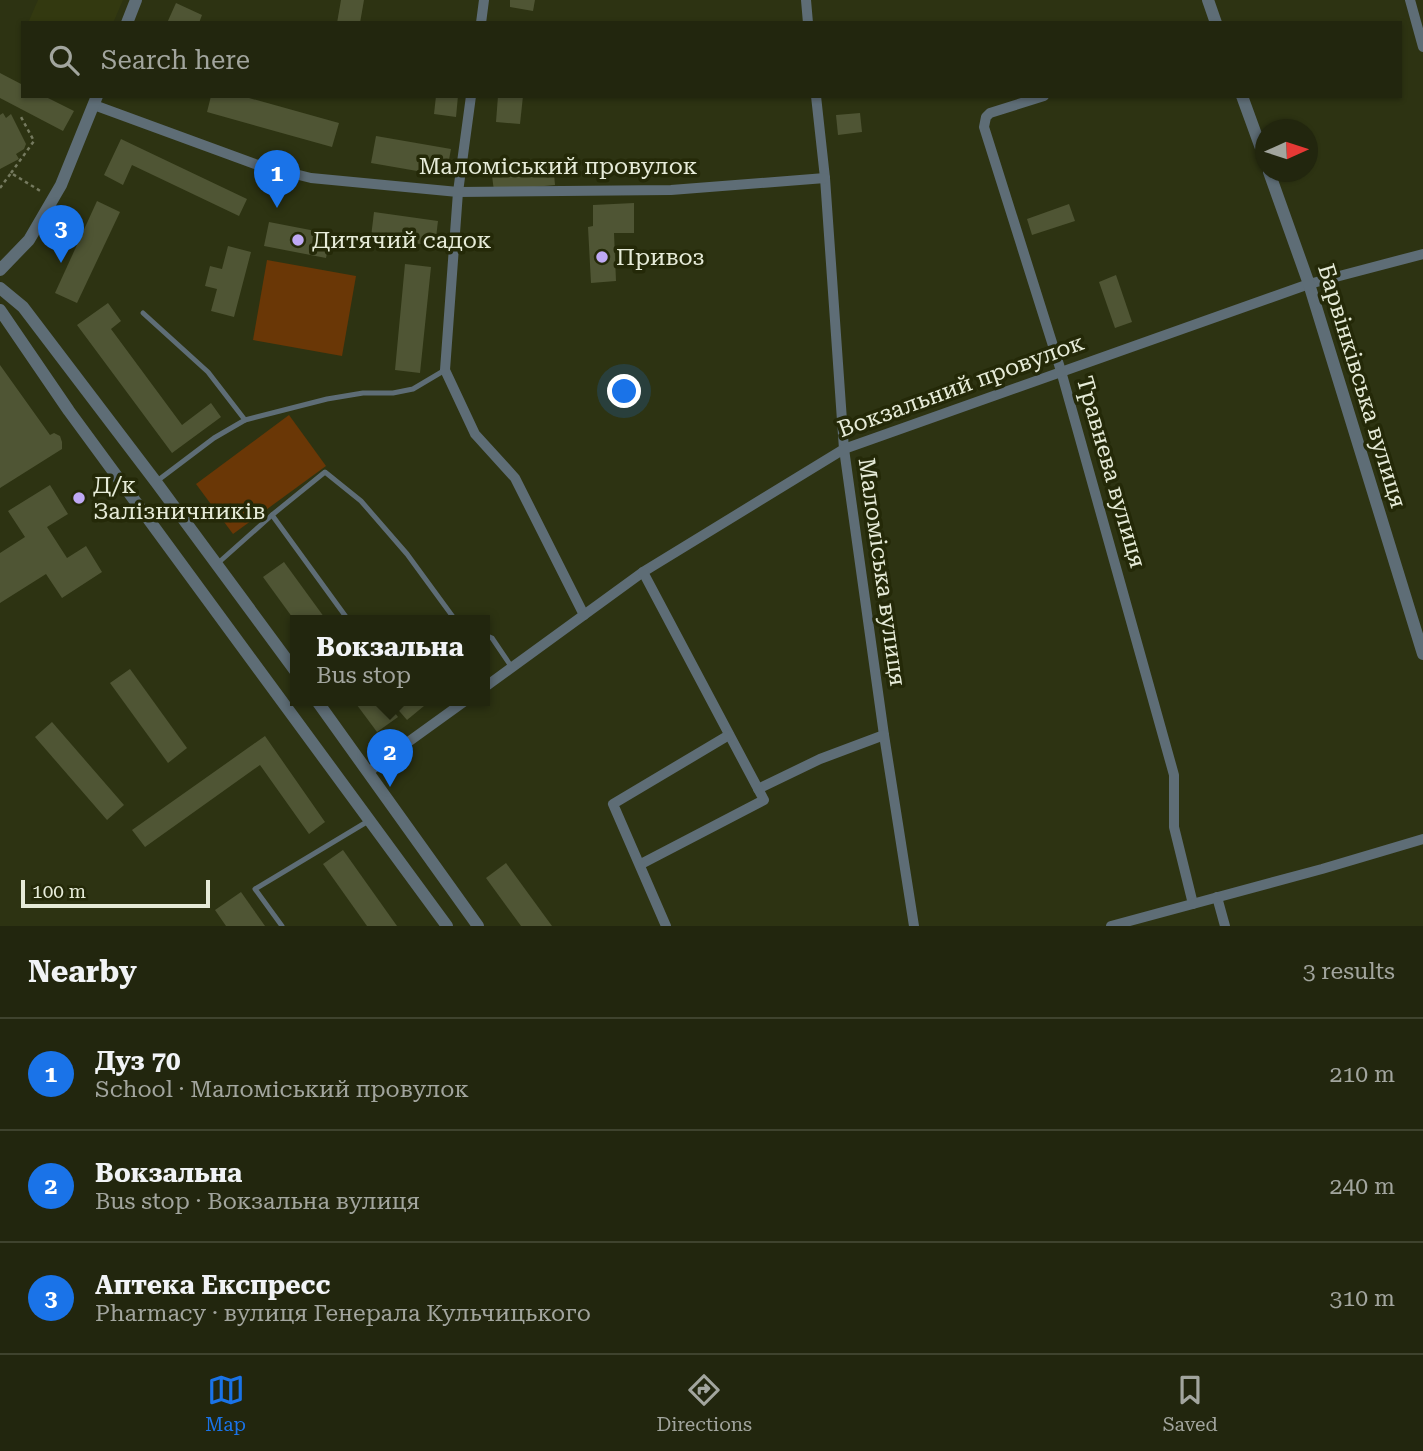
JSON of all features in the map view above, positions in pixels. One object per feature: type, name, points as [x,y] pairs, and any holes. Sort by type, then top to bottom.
[{"type":"street","points":[[128,21],[136,0]]},
{"type":"street","points":[[481,21],[484,0]]},
{"type":"street","points":[[806,0],[808,21]]},
{"type":"street","points":[[1208,0],[1215,21]]},
{"type":"street","points":[[1410,0],[1423,47]]},
{"type":"street","points":[[471,98],[458,192],[445,370],[475,434],[515,478],[583,615]]},
{"type":"street","name":"Маломіська вулиця","points":[[816,98],[825,178],[844,449],[914,926]]},
{"type":"street","name":"Травнева вулиця","points":[[1038,98],[990,113],[986,117],[984,127],[1061,372],[1174,775],[1174,827],[1193,904]]},
{"type":"street","points":[[1243,98],[1255,133]]},
{"type":"street","points":[[0,270],[29,240],[61,185],[95,101]]},
{"type":"street","name":"Маломіський провулок","points":[[95,101],[255,164],[300,175],[458,192],[671,190],[825,178]]},
{"type":"street","name":"Барвінківська вулиця","points":[[1273,182],[1309,284],[1423,654]]},
{"type":"street","name":"Вокзальний провулок","points":[[490,683],[643,572],[844,449],[1309,284],[1423,254]]},
{"type":"street","points":[[0,289],[23,307],[290,664]]},
{"type":"street","points":[[0,310],[69,411],[447,926]]},
{"type":"street","points":[[641,864],[764,800],[643,572]]},
{"type":"street","points":[[321,706],[478,926]]},
{"type":"street","points":[[369,772],[458,706]]},
{"type":"street","points":[[666,926],[613,804],[729,735]]},
{"type":"street","points":[[758,789],[820,760],[884,735]]},
{"type":"street","points":[[1111,926],[1423,839]]},
{"type":"street","points":[[1217,897],[1225,926]]},
{"type":"lane","points":[[143,313],[208,372],[245,419]]},
{"type":"lane","points":[[156,482],[214,438],[245,419],[351,395],[413,389],[445,370]]},
{"type":"lane","points":[[217,564],[272,514],[326,472],[361,501],[407,554],[452,615]]},
{"type":"lane","points":[[272,514],[345,615]]},
{"type":"lane","points":[[490,637],[512,668]]},
{"type":"lane","points":[[282,926],[255,889],[370,820]]},
{"type":"path","points":[[0,188],[34,141],[21,117]]},
{"type":"path","points":[[11,173],[53,199]]},
{"type":"shaded area","points":[[38,0],[123,0],[114,21],[29,21]]},
{"type":"shaded area","points":[[267,260],[356,276],[342,356],[253,340]]},
{"type":"shaded area","points":[[289,415],[326,466],[233,534],[196,484]]},
{"type":"building","points":[[341,0],[364,0],[360,21],[337,21]]},
{"type":"building","points":[[510,0],[535,0],[533,11],[510,7]]},
{"type":"building","points":[[176,3],[202,15],[200,21],[168,21]]},
{"type":"building","points":[[0,73],[21,84],[21,98],[48,98],[74,111],[63,131],[0,98]]},
{"type":"building","points":[[210,98],[249,98],[339,123],[332,147],[207,112]]},
{"type":"building","points":[[436,98],[458,98],[456,117],[434,114]]},
{"type":"building","points":[[498,98],[523,98],[520,124],[496,122]]},
{"type":"building","points":[[3,113],[6,118],[11,114],[26,144],[24,149],[16,154],[19,159],[0,169],[0,115]]},
{"type":"building","points":[[860,113],[862,132],[838,135],[836,115]]},
{"type":"building","points":[[376,136],[451,149],[446,176],[371,163]]},
{"type":"building","points":[[121,139],[247,199],[239,216],[132,165],[123,185],[104,175]]},
{"type":"building","points":[[553,162],[555,185],[494,191],[491,168]]},
{"type":"building","points":[[97,201],[120,212],[77,303],[55,293]]},
{"type":"building","name":"Привоз","points":[[634,203],[634,233],[614,233],[616,281],[591,283],[588,227],[593,226],[593,205]]},
{"type":"building","points":[[1069,204],[1075,221],[1032,235],[1027,219]]},
{"type":"building","points":[[374,212],[438,221],[435,246],[371,237]]},
{"type":"building","name":"Дитячий садок","points":[[269,222],[331,234],[326,258],[264,246]]},
{"type":"building","points":[[228,246],[251,252],[234,317],[211,311],[217,289],[205,286],[210,266],[222,269]]},
{"type":"building","points":[[405,264],[431,267],[420,373],[395,370]]},
{"type":"building","points":[[1116,275],[1132,322],[1115,328],[1099,282]]},
{"type":"building","points":[[108,303],[121,321],[111,329],[182,425],[211,403],[221,417],[172,453],[77,325]]},
{"type":"building","points":[[0,365],[50,435],[54,433],[60,436],[62,449],[0,488]]},
{"type":"building","points":[[50,485],[68,514],[47,527],[67,558],[86,546],[102,572],[62,598],[46,574],[0,603],[0,553],[25,537],[8,511]]},
{"type":"building","points":[[284,562],[323,615],[291,615],[263,577]]},
{"type":"building","points":[[130,669],[187,748],[168,763],[110,683]]},
{"type":"building","points":[[358,706],[390,706],[398,717],[377,732]]},
{"type":"building","points":[[395,706],[424,706],[407,720]]},
{"type":"building","points":[[52,722],[124,805],[107,820],[35,737]]},
{"type":"building","points":[[265,736],[325,822],[309,834],[260,765],[145,847],[132,830]]},
{"type":"building","points":[[343,850],[397,926],[367,926],[323,864]]},
{"type":"building","points":[[506,863],[552,926],[521,926],[486,878]]},
{"type":"building","points":[[241,892],[265,926],[226,926],[215,910]]},
{"type":"place","name":"Дуз 70","points":[[277,208]]},
{"type":"place","name":"Дитячий садок","points":[[298,240]]},
{"type":"place","name":"Привоз","points":[[602,257]]},
{"type":"place","name":"Аптека Експресс","points":[[61,263]]},
{"type":"place","name":"Д/к Залізничників","points":[[79,498]]},
{"type":"place","name":"Вокзальна","points":[[390,787]]}]
